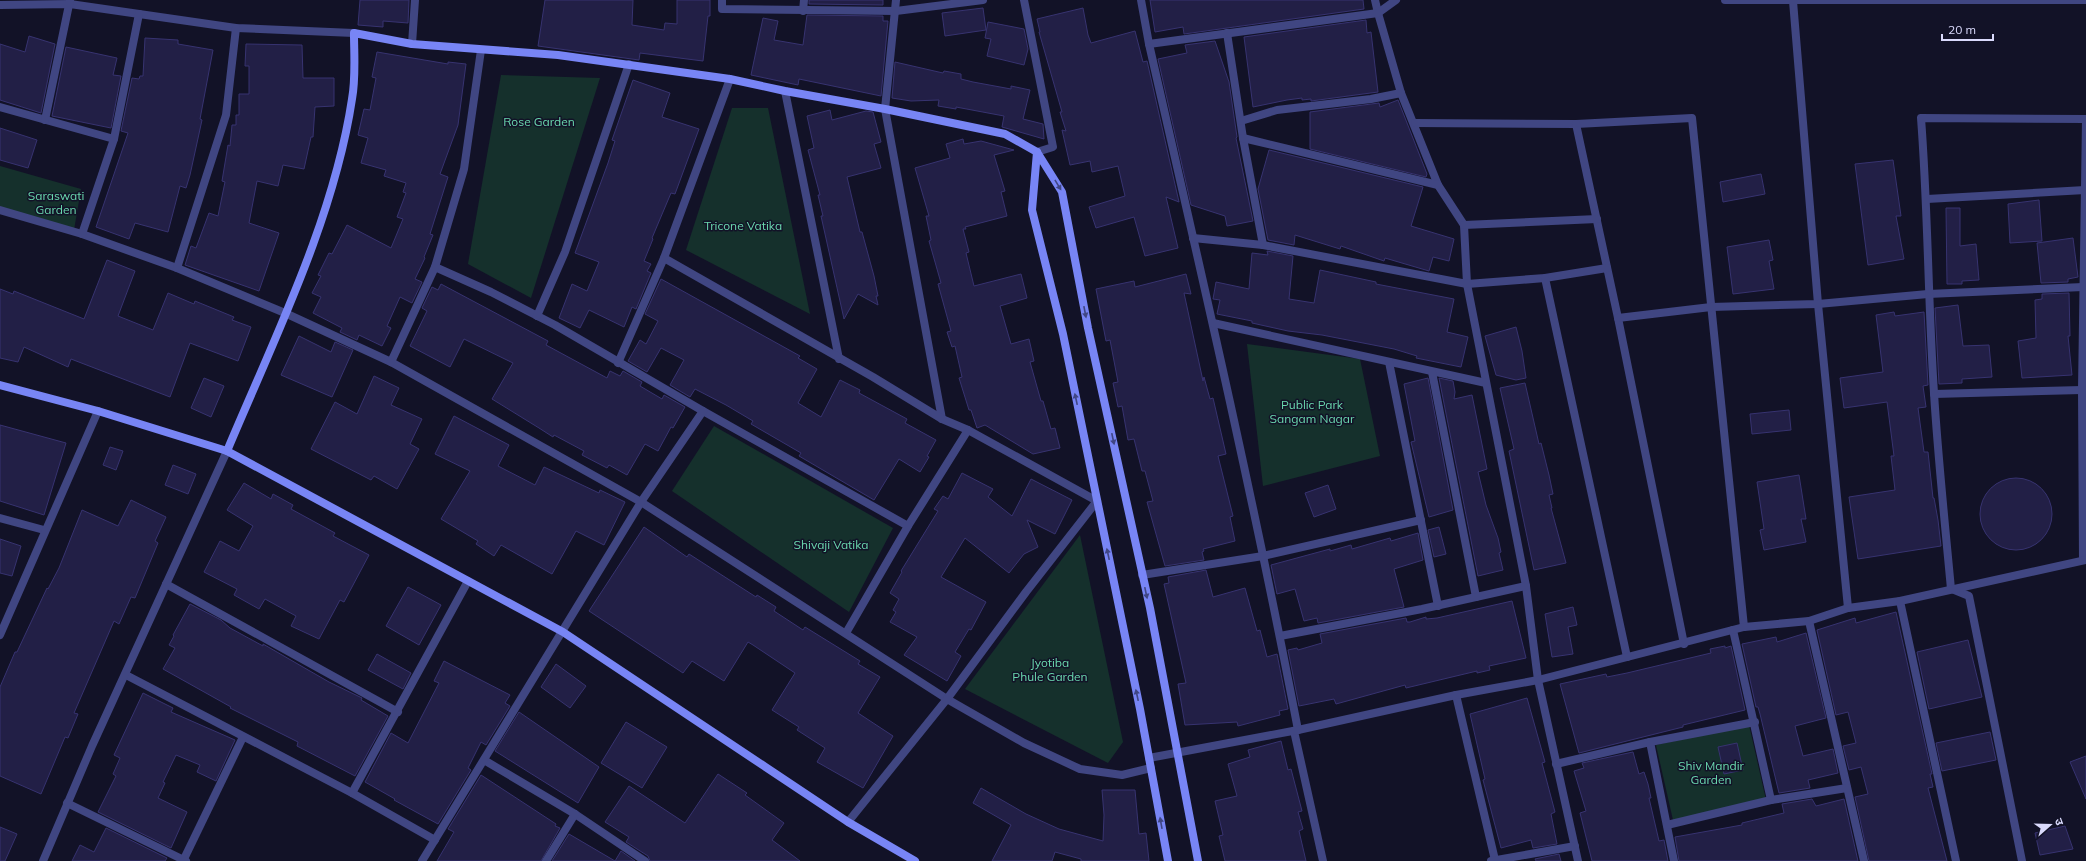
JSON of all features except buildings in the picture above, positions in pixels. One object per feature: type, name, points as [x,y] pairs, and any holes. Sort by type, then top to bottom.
[{"type":"street","points":[[412,44],[415,0]]},
{"type":"street","points":[[722,0],[722,10],[803,11],[896,11],[983,0]]},
{"type":"street","points":[[803,11],[804,0]]},
{"type":"street","points":[[896,0],[885,109],[942,419]]},
{"type":"street","points":[[1024,0],[1053,147],[1038,152]]},
{"type":"street","points":[[1141,0],[1149,44],[1213,323],[1280,636],[1296,730],[1323,861]]},
{"type":"street","points":[[1376,0],[1378,13],[1401,92],[1415,123],[1438,185],[1464,225],[1467,284],[1526,586],[1538,680],[1578,861]]},
{"type":"street","points":[[1149,44],[1378,13],[1396,0]]},
{"type":"street","points":[[1725,0],[2086,0]]},
{"type":"street","points":[[1793,1],[1818,304],[1848,608]]},
{"type":"street","points":[[45,120],[70,2]]},
{"type":"street","points":[[1,7],[70,2],[236,28],[354,33],[412,44],[558,55],[628,64],[730,79],[1004,134],[1038,152],[1062,192],[1088,328],[1142,575],[1178,752],[1198,861]]},
{"type":"street","points":[[82,234],[114,139],[139,14]]},
{"type":"street","points":[[177,268],[226,115],[236,28]]},
{"type":"street","points":[[43,861],[67,803],[227,451],[307,260],[336,172],[353,98],[354,33]]},
{"type":"street","points":[[1227,33],[1243,138],[1263,245]]},
{"type":"street","points":[[391,362],[435,267],[464,169],[482,50]]},
{"type":"street","points":[[537,316],[565,252],[628,64]]},
{"type":"street","points":[[618,363],[664,258],[730,79]]},
{"type":"street","points":[[785,91],[839,359]]},
{"type":"street","points":[[1241,121],[1277,110],[1372,99],[1401,92]]},
{"type":"street","points":[[0,107],[114,139]]},
{"type":"street","points":[[1415,123],[1576,124],[1692,118],[1744,627]]},
{"type":"street","points":[[1149,758],[1296,730],[1456,695],[1538,680],[1684,644],[1744,627],[1809,621],[1848,608],[1900,601],[2085,560],[2082,390],[2086,119],[1921,118],[1927,199],[1928,294],[1934,394],[1951,589]]},
{"type":"street","points":[[1576,124],[1618,318],[1684,644]]},
{"type":"street","points":[[1243,138],[1438,185]]},
{"type":"street","points":[[1038,152],[1032,210],[1063,334],[1151,768],[1168,861]]},
{"type":"street","points":[[1927,199],[2085,190]]},
{"type":"street","points":[[0,210],[82,234],[177,268],[285,313],[391,362],[641,502],[947,699],[1024,743],[1080,769],[1122,775],[1151,768]]},
{"type":"street","points":[[1464,225],[1597,219]]},
{"type":"street","points":[[1193,238],[1263,245],[1467,284],[1545,278],[1607,268]]},
{"type":"street","points":[[664,258],[872,377],[942,419],[968,430],[1097,500]]},
{"type":"street","points":[[435,267],[491,292],[537,316],[908,526]]},
{"type":"street","points":[[1545,278],[1627,657]]},
{"type":"street","points":[[1618,318],[1711,307],[1818,304],[1928,294],[2084,287]]},
{"type":"street","points":[[1213,323],[1486,383]]},
{"type":"street","points":[[1389,362],[1438,606]]},
{"type":"street","points":[[1432,372],[1476,597]]},
{"type":"street","points":[[0,385],[98,411],[227,451],[563,632],[848,822],[915,861]]},
{"type":"street","points":[[1934,394],[2082,390]]},
{"type":"street","points":[[0,635],[2,623],[98,411]]},
{"type":"street","points":[[422,861],[641,502],[703,411]]},
{"type":"street","points":[[846,633],[908,526],[968,430]]},
{"type":"street","points":[[848,822],[947,699],[1026,592],[1097,500]]},
{"type":"street","points":[[0,518],[44,530]]},
{"type":"street","points":[[1142,575],[1263,556],[1421,520]]},
{"type":"street","points":[[352,793],[398,712],[468,581]]},
{"type":"street","points":[[166,584],[398,712]]},
{"type":"street","points":[[1280,636],[1438,606],[1526,586]]},
{"type":"street","points":[[1951,589],[1968,596],[2022,861]]},
{"type":"street","points":[[1900,601],[1956,861]]},
{"type":"street","points":[[1809,621],[1864,861]]},
{"type":"street","points":[[1733,630],[1755,722],[1771,800]]},
{"type":"street","points":[[126,675],[352,793],[435,840]]},
{"type":"street","points":[[1456,695],[1493,861],[1575,846]]},
{"type":"street","points":[[1556,764],[1650,742],[1755,722]]},
{"type":"street","points":[[67,803],[184,861],[243,737]]},
{"type":"street","points":[[1650,742],[1674,861]]},
{"type":"street","points":[[484,760],[575,814],[645,861]]},
{"type":"street","points":[[1667,825],[1771,800],[1847,788]]},
{"type":"street","points":[[546,861],[575,814]]},
{"type":"green space","name":"Rose Garden","points":[[501,75],[600,78],[531,298],[468,264]]},
{"type":"green space","name":"Tricone Vatika","points":[[732,108],[768,108],[810,314],[686,250]]},
{"type":"green space","name":"Saraswati Garden","points":[[0,166],[81,189],[74,230],[0,207]]},
{"type":"green space","name":"Public Park Sangam Nagar","points":[[1247,344],[1360,359],[1380,456],[1263,486]]},
{"type":"green space","name":"Shivaji Vatika","points":[[714,426],[893,528],[849,612],[672,491]]},
{"type":"green space","name":"Jyotiba Phule Garden","points":[[1080,535],[1123,742],[1108,763],[965,689]]},
{"type":"green space","name":"Shiv Mandir Garden","points":[[1749,725],[1766,800],[1673,820],[1656,745]]}]
